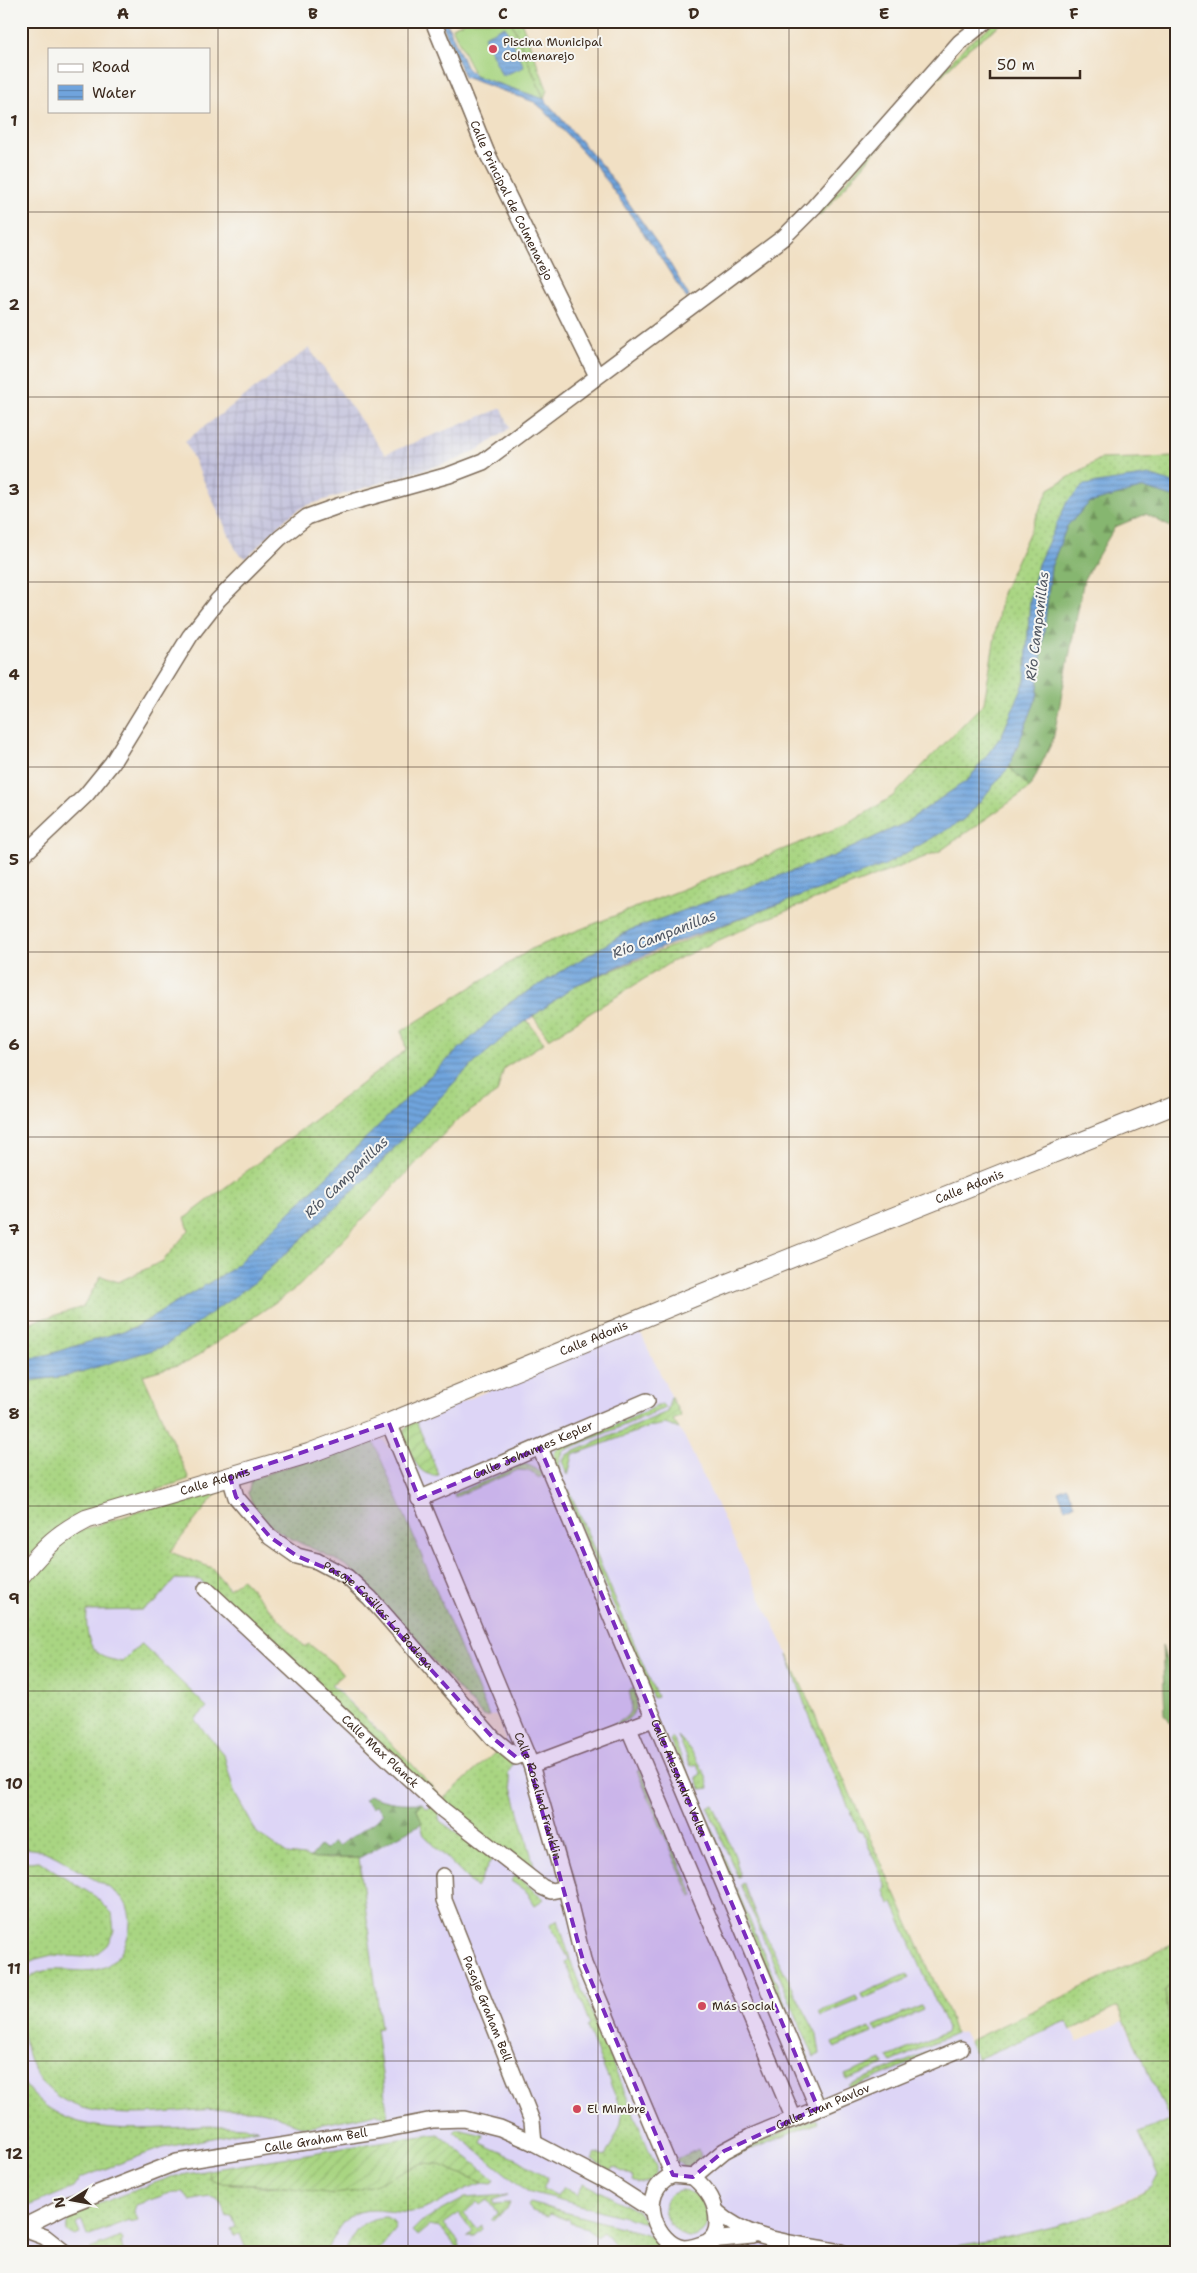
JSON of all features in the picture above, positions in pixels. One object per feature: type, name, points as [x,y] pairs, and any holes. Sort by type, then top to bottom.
[{"type":"main road","name":"Calle Adonis","points":[[21,1575],[49,1543],[64,1531],[87,1519],[310,1453],[389,1423],[691,1298],[1176,1104]]},
{"type":"street","name":"Calle Principal de Colmenarejo","points":[[433,21],[486,151],[597,376]]},
{"type":"street","points":[[21,857],[86,795],[112,762],[190,636],[218,600],[280,538],[307,517],[330,508],[449,475],[483,462],[784,237],[814,207],[960,42],[986,21]]},
{"type":"street","name":"Calle Johannes Kepler","points":[[419,1499],[647,1402]]},
{"type":"street","name":"Calle Rosalind Franklin","points":[[389,1423],[419,1499],[529,1759],[590,1981],[673,2175]]},
{"type":"street","name":"Calle Alesandro Volta","points":[[540,1448],[818,2108]]},
{"type":"street","name":"Pasaje Casillas La Bodega","points":[[230,1477],[236,1497],[270,1536],[297,1556],[317,1562],[347,1577],[370,1598],[493,1738],[516,1757],[529,1759]]},
{"type":"street","name":"Calle Max Planck","points":[[206,1589],[443,1810],[542,1887],[551,1891],[566,1888]]},
{"type":"street","points":[[529,1759],[629,1729],[653,1719]]},
{"type":"street","points":[[629,1729],[794,2119]]},
{"type":"street","name":"Pasaje Graham Bell","points":[[443,1876],[444,1900],[532,2121],[534,2143]]},
{"type":"street","name":"Calle Ivan Pavlov","points":[[693,2177],[724,2151],[818,2108],[961,2049]]},
{"type":"street","name":"Calle Graham Bell","points":[[21,2228],[65,2206],[178,2162],[382,2130],[433,2120],[464,2119],[500,2128],[534,2143],[610,2183],[652,2210]]},
{"type":"street","points":[[711,2246],[717,2229],[717,2212],[707,2190],[693,2177],[673,2175],[665,2178],[656,2187],[651,2202],[652,2210],[658,2226],[674,2243],[683,2248],[711,2246],[755,2235]]},
{"type":"street","name":"Calle Graham Bell","points":[[610,2183],[642,2191],[656,2187]]},
{"type":"street","points":[[717,2212],[730,2223],[755,2235],[841,2252]]},
{"type":"street","points":[[21,2228],[45,2237],[64,2252]]},
{"type":"highlighted area","points":[[389,1423],[419,1499],[540,1448],[818,2108],[724,2151],[693,2177],[673,2175],[584,1964],[526,1753],[516,1757],[493,1738],[347,1577],[297,1556],[270,1537],[236,1497],[230,1477]]},
{"type":"shaded area","points":[[309,348],[385,454],[502,408],[510,428],[483,447],[459,459],[305,506],[287,518],[246,558],[237,552],[185,441]]},
{"type":"shaded area","points":[[638,1328],[681,1416],[673,1421],[684,1436],[788,1655],[949,2014],[955,2034],[963,2032],[978,2059],[1067,2021],[1077,2042],[1123,2021],[1155,2085],[1170,2121],[1158,2175],[1152,2187],[1073,2223],[988,2241],[915,2252],[21,2252],[21,1582],[170,1552],[212,1568],[230,1589],[334,1686],[409,1761],[443,1799],[497,1751],[499,1753],[507,1743],[497,1715],[483,1717],[351,1569],[333,1556],[280,1533],[248,1493],[372,1438],[383,1440],[389,1449],[403,1442],[402,1434],[406,1425]]},
{"type":"green space","name":"Piscina Municipal Colmenarejo","points":[[466,21],[511,21],[544,99],[475,76],[452,27]]},
{"type":"green space","points":[[511,21],[521,21],[547,89],[544,99]]},
{"type":"green space","points":[[997,21],[1005,21],[969,48],[930,87],[820,216],[817,214],[966,45]]},
{"type":"green space","points":[[1176,457],[1176,484],[1149,475],[1038,564],[1030,600],[1025,681],[1002,735],[969,779],[903,824],[834,856],[630,930],[509,1003],[418,1087],[232,1269],[136,1327],[40,1357],[21,1359],[21,1325],[83,1307],[101,1276],[118,1282],[163,1261],[189,1230],[185,1218],[406,1050],[402,1031],[533,948],[850,823],[893,796],[984,703],[1002,593],[1049,489],[1100,459]]},
{"type":"green space","points":[[1144,488],[1176,498],[1176,530],[1146,514],[1115,527],[1084,579],[1053,740],[1030,788],[1009,767],[1037,697],[1051,567],[1067,526],[1089,503]]},
{"type":"green space","points":[[1009,767],[1030,788],[940,851],[763,920],[671,962],[549,1039],[533,1016],[576,985],[752,914],[885,865],[965,819]]},
{"type":"green space","points":[[527,1020],[544,1043],[504,1068],[497,1093],[457,1120],[299,1286],[188,1362],[143,1375],[189,1479],[68,1520],[21,1564],[21,1382],[67,1376],[255,1282],[364,1181],[461,1075],[504,1037]]},
{"type":"green space","points":[[671,1397],[681,1416],[673,1420],[679,1429],[665,1424],[649,1427],[573,1455],[568,1475],[563,1461],[566,1455],[667,1412]]},
{"type":"green space","points":[[662,1404],[665,1408],[563,1451],[559,1463],[561,1469],[555,1471],[554,1453],[559,1447],[566,1443],[568,1446]]},
{"type":"green space","points":[[416,1421],[439,1475],[432,1475],[421,1470],[406,1442],[403,1442],[405,1429]]},
{"type":"green space","points":[[372,1438],[489,1716],[483,1716],[351,1569],[268,1524],[258,1514],[248,1493],[252,1479]]},
{"type":"green space","points":[[526,1464],[540,1471],[543,1475],[539,1478],[530,1471],[518,1470],[455,1497],[454,1494],[511,1470],[511,1466]]},
{"type":"green space","points":[[215,1487],[219,1490],[170,1552],[212,1568],[229,1589],[242,1579],[305,1647],[309,1644],[334,1664],[343,1675],[331,1685],[409,1761],[443,1799],[497,1751],[513,1764],[508,1773],[537,1876],[450,1810],[448,1803],[443,1800],[440,1802],[200,1580],[175,1579],[156,1602],[141,1610],[87,1611],[89,1641],[100,1655],[122,1662],[140,1644],[143,1645],[207,1707],[195,1720],[224,1755],[234,1792],[257,1833],[287,1854],[328,1859],[359,1858],[381,2028],[376,2029],[388,2119],[378,2113],[301,2126],[270,2113],[256,2110],[203,2110],[147,2114],[95,2111],[72,2104],[52,2092],[36,2073],[26,2047],[20,2005],[22,1991],[27,1981],[35,1974],[44,1971],[89,1971],[108,1965],[123,1949],[130,1927],[130,1916],[127,1906],[121,1897],[106,1886],[50,1854],[21,1848],[21,1582],[64,1536]]},
{"type":"green space","points":[[569,1490],[657,1697],[653,1698],[566,1492]]},
{"type":"green space","points":[[1162,1645],[1176,1695],[1176,1732],[1165,1715]]},
{"type":"green space","points":[[788,1655],[949,2014],[955,2034],[891,2062],[888,2057],[946,2033],[947,2028],[893,1903],[890,1904],[885,1891],[886,1886],[865,1838],[859,1831],[806,1708]]},
{"type":"green space","points":[[634,1688],[636,1705],[631,1716],[620,1725],[606,1731],[605,1728],[623,1719],[630,1711],[631,1699],[629,1691]]},
{"type":"green space","points":[[678,1736],[697,1760],[708,1781],[709,1788],[701,1789],[696,1777],[701,1774],[697,1764],[691,1766]]},
{"type":"green space","points":[[673,1738],[733,1879],[730,1880],[670,1740]]},
{"type":"green space","points":[[641,1770],[694,1896],[691,1897],[637,1771]]},
{"type":"green space","points":[[369,1795],[395,1802],[422,1803],[417,1809],[422,1823],[359,1858],[310,1858],[320,1846],[325,1850],[333,1842],[338,1846],[374,1822],[383,1813],[376,1805],[372,1808],[364,1800]]},
{"type":"green space","points":[[422,1803],[427,1808],[432,1807],[438,1813],[440,1821],[492,1858],[476,1888],[424,1835],[417,1809]]},
{"type":"green space","points":[[713,1805],[735,1856],[740,1876],[738,1877],[708,1808]]},
{"type":"green space","points":[[563,1839],[587,1923],[583,1924],[560,1840]]},
{"type":"green space","points":[[39,1861],[96,1897],[112,1913],[114,1931],[107,1945],[95,1955],[82,1957],[52,1955],[36,1959],[21,1967],[21,1863]]},
{"type":"green space","points":[[516,1875],[544,1899],[535,1905],[527,1892],[511,1881]]},
{"type":"green space","points":[[743,1883],[759,1923],[817,2035],[820,2054],[814,2057],[740,1884]]},
{"type":"green space","points":[[736,1888],[809,2060],[805,2061],[733,1890]]},
{"type":"green space","points":[[558,1920],[574,1971],[656,2167],[656,2174],[645,2182],[632,2181],[633,2177],[613,2167],[611,2171],[592,2160],[596,2153],[605,2156],[619,2129],[622,2112],[587,2027],[590,2025],[566,1962],[569,1959],[550,1925]]},
{"type":"green space","points":[[1176,1943],[1176,1979],[1165,1991],[1176,2061],[1176,2252],[915,2252],[976,2243],[1067,2223],[1125,2201],[1152,2187],[1158,2175],[1139,2133],[1170,2120],[1118,2007],[1071,2030],[1067,2021],[977,2059],[969,2041]]},
{"type":"green space","points":[[907,1974],[909,1978],[863,1999],[861,1994]]},
{"type":"green space","points":[[1176,1979],[1176,2061],[1165,1991]]},
{"type":"green space","points":[[856,1996],[858,2001],[821,2016],[819,2012]]},
{"type":"green space","points":[[921,2006],[923,2010],[876,2031],[874,2026]]},
{"type":"green space","points":[[870,2028],[872,2033],[835,2048],[833,2043]]},
{"type":"green space","points":[[955,2041],[949,2047],[851,2088],[849,2085]]},
{"type":"green space","points":[[882,2060],[884,2065],[847,2080],[845,2075]]},
{"type":"green space","points":[[21,2079],[43,2104],[69,2119],[98,2126],[130,2129],[228,2126],[258,2129],[162,2148],[80,2178],[73,2188],[21,2209]]},
{"type":"green space","points":[[816,2118],[818,2122],[733,2157],[732,2155]]},
{"type":"green space","points":[[457,2129],[484,2135],[481,2143],[519,2160],[548,2178],[543,2189],[557,2196],[563,2187],[577,2195],[584,2183],[639,2212],[646,2223],[527,2191],[454,2132]]},
{"type":"green space","points":[[439,2134],[495,2180],[492,2184],[484,2183],[438,2164],[422,2163],[376,2184],[351,2192],[333,2194],[278,2186],[219,2183],[210,2178],[209,2170]]},
{"type":"green space","points":[[698,2149],[701,2160],[694,2165],[685,2168],[675,2160]]},
{"type":"green space","points":[[422,2163],[438,2164],[484,2183],[468,2188],[437,2204],[417,2211],[374,2210],[355,2214],[342,2224],[326,2252],[247,2252],[240,2234],[234,2235],[231,2229],[236,2227],[232,2216],[227,2217],[221,2203],[209,2197],[190,2201],[183,2192],[173,2192],[136,2205],[134,2211],[138,2220],[130,2222],[129,2220],[87,2236],[82,2220],[76,2223],[80,2234],[75,2236],[67,2232],[69,2219],[73,2214],[171,2177],[209,2170],[210,2178],[219,2183],[351,2192]]},
{"type":"green space","points":[[681,2190],[693,2194],[702,2202],[705,2208],[708,2220],[707,2226],[698,2235],[688,2237],[678,2233],[670,2224],[665,2214],[665,2204],[669,2195]]},
{"type":"green space","points":[[508,2195],[493,2200],[493,2204],[510,2203],[508,2208],[493,2220],[491,2219],[497,2213],[487,2200],[480,2205],[477,2202],[464,2213],[477,2229],[482,2225],[482,2229],[474,2236],[467,2236],[473,2232],[459,2213],[444,2224],[459,2242],[460,2247],[457,2248],[441,2228],[429,2226],[417,2236],[412,2231],[421,2222],[465,2198]]},
{"type":"green space","points":[[530,2203],[643,2233],[658,2239],[671,2252],[634,2252],[630,2246],[622,2252],[616,2252],[618,2250],[603,2232],[596,2237],[588,2228],[570,2223],[570,2220],[550,2213],[548,2216],[532,2211],[528,2206]]},
{"type":"green space","points":[[385,2217],[394,2222],[396,2229],[377,2252],[345,2252],[359,2227],[377,2218]]},
{"type":"green space","points":[[121,2237],[122,2241],[120,2242],[124,2252],[93,2252],[90,2249]]},
{"type":"water","points":[[441,21],[446,21],[466,67],[475,76],[544,99],[604,168],[662,250],[689,296],[687,299],[596,166],[543,109],[534,102],[464,77]]},
{"type":"water","points":[[505,26],[524,67],[502,76],[484,36]]},
{"type":"water","name":"Río Campanillas","points":[[1149,475],[1176,484],[1176,498],[1144,488],[1089,503],[1067,526],[1051,567],[1037,697],[1009,767],[965,819],[885,865],[668,945],[576,985],[504,1037],[461,1075],[364,1181],[255,1282],[163,1347],[67,1376],[21,1382],[21,1359],[40,1357],[136,1327],[232,1269],[418,1087],[509,1003],[630,930],[834,856],[903,824],[969,779],[1002,735],[1025,681],[1030,600],[1038,564],[1067,502],[1084,485]]},
{"type":"water","points":[[1067,1487],[1074,1504],[1065,1508],[1058,1491]]},
{"type":"place","name":"Piscina Municipal Colmenarejo","points":[[493,49]]},
{"type":"place","name":"Más Social","points":[[702,2006]]},
{"type":"place","name":"El Mimbre","points":[[577,2109]]}]
